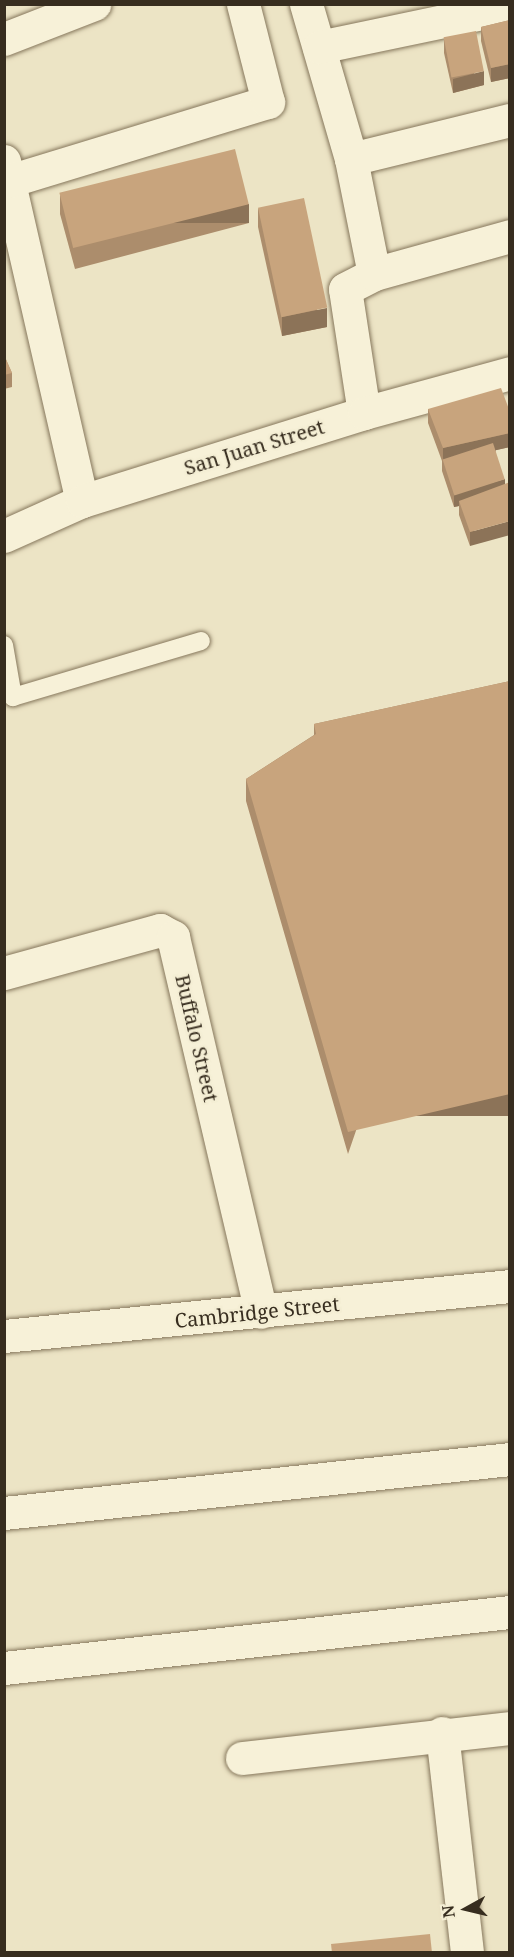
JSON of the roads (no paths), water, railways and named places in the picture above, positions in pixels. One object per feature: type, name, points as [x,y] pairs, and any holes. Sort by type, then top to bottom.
[{"type":"street","points":[[4,39],[94,4]]},
{"type":"street","points":[[82,501],[7,171],[268,102],[243,4]]},
{"type":"street","points":[[306,4],[351,159],[374,274]]},
{"type":"street","points":[[319,47],[510,7]]},
{"type":"street","points":[[351,159],[510,120]]},
{"type":"street","points":[[364,413],[345,289],[374,274],[510,237]]},
{"type":"street","name":"San Juan Street","points":[[4,536],[82,501],[364,413],[510,373]]},
{"type":"street","name":"Buffalo Street","points":[[4,973],[160,930],[168,931],[173,937],[261,1312]]},
{"type":"street","name":"Cambridge Street","points":[[4,1336],[510,1286]]},
{"type":"street","points":[[4,1513],[510,1459]]},
{"type":"street","points":[[4,1668],[510,1612]]},
{"type":"street","points":[[242,1758],[442,1733],[510,1728]]},
{"type":"street","points":[[442,1733],[467,1953]]},
{"type":"lane","points":[[4,645],[13,697],[201,641]]}]
